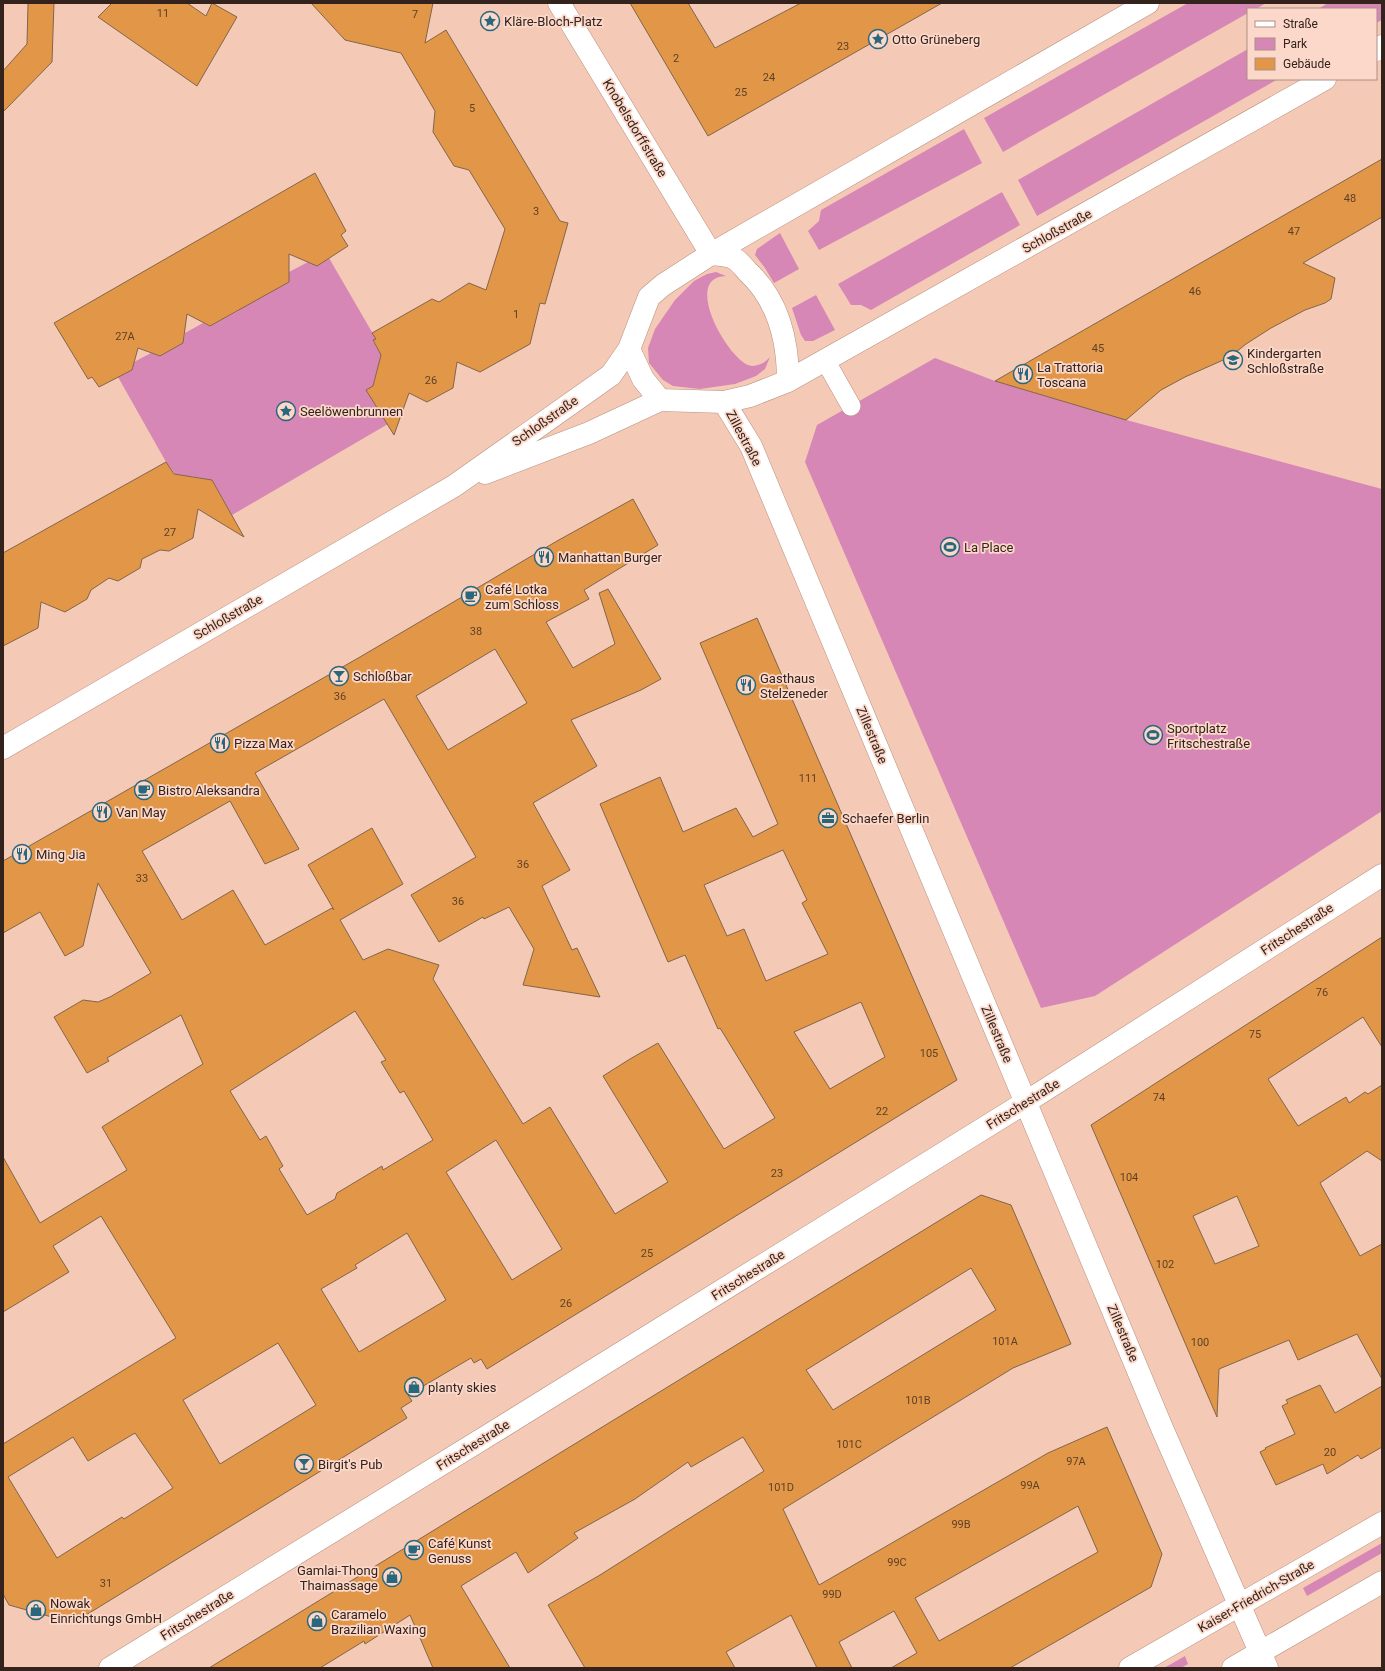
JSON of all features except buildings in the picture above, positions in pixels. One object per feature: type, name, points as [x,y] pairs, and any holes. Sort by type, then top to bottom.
[{"type":"street","name":"Knobelsdorffstraße","points":[[559,3],[711,254]]},
{"type":"street","name":"Schloßstraße","points":[[3,748],[454,486],[611,375],[629,349],[649,297],[663,285],[711,254],[1148,3]]},
{"type":"street","name":"Schloßstraße","points":[[454,486],[589,434],[660,400],[724,402],[750,396],[788,381],[1323,80]]},
{"type":"street","points":[[711,254],[734,258],[759,282],[775,307],[784,334],[788,358],[788,381]]},
{"type":"street","points":[[629,349],[643,379],[660,400]]},
{"type":"street","name":"Zillestraße","points":[[724,402],[751,446],[1162,1428],[1264,1660]]},
{"type":"street","name":"Fritschestraße","points":[[110,1668],[1026,1102],[1382,875]]},
{"type":"street","name":"Kaiser-Friedrich-Straße","points":[[1130,1668],[1382,1523]]},
{"type":"street","points":[[1233,1668],[1264,1660],[1382,1582]]},
{"type":"lane","points":[[826,360],[851,406]]},
{"type":"green space","points":[[1188,3],[1266,3],[1258,8],[1247,8],[1247,14],[1003,152],[984,118]]},
{"type":"green space","points":[[1328,3],[1382,3],[1382,20],[1377,22],[1377,8],[1320,8]]},
{"type":"green space","points":[[1247,50],[1247,80],[1276,80],[1037,216],[1018,180]]},
{"type":"green space","points":[[964,129],[982,163],[819,250],[808,231],[819,221],[821,210]]},
{"type":"green space","points":[[1002,192],[1020,225],[871,310],[861,305],[851,305],[838,284]]},
{"type":"green space","points":[[780,233],[799,269],[774,283],[755,255],[757,249]]},
{"type":"green space","points":[[329,258],[376,339],[373,341],[385,362],[378,366],[373,386],[367,390],[388,424],[232,515],[212,480],[190,476],[180,481],[166,462],[118,377],[132,370],[134,362],[151,353],[160,356],[183,343],[185,333],[203,323],[210,326],[238,311],[237,303],[263,296],[289,282],[289,272],[308,262]]},
{"type":"green space","points":[[716,272],[726,276],[713,280],[708,289],[708,302],[712,318],[720,333],[739,359],[748,365],[754,366],[760,364],[770,357],[765,369],[756,376],[735,384],[700,389],[673,386],[663,380],[649,363],[648,348],[655,329],[675,300],[694,281],[707,274]]},
{"type":"green space","points":[[816,295],[835,330],[813,341],[805,341],[801,335],[792,308]]},
{"type":"green space","name":"Sportplatz Fritschestraße","points":[[935,358],[995,381],[1130,421],[1382,489],[1382,811],[1095,996],[1041,1008],[805,462],[817,425]]},
{"type":"green space","points":[[1382,1543],[1382,1553],[1307,1596],[1303,1588]]},
{"type":"green space","points":[[1185,1656],[1188,1664],[1181,1668],[1164,1668]]},
{"type":"place","name":"Kläre-Bloch-Platz","points":[[490,21]]},
{"type":"place","name":"Otto Grüneberg","points":[[878,39]]},
{"type":"place","name":"Kindergarten Schloßstraße","points":[[1233,360]]},
{"type":"place","name":"La Trattoria Toscana","points":[[1023,374]]},
{"type":"place","name":"Seelöwenbrunnen","points":[[286,411]]},
{"type":"place","name":"La Place","points":[[950,547]]},
{"type":"place","name":"Manhattan Burger","points":[[544,557]]},
{"type":"place","name":"Café Lotka zum Schloss","points":[[471,596]]},
{"type":"place","name":"Schloßbar","points":[[339,676]]},
{"type":"place","name":"Gasthaus Stelzeneder","points":[[746,685]]},
{"type":"place","name":"Sportplatz Fritschestraße","points":[[1153,735]]},
{"type":"place","name":"Pizza Max","points":[[220,743]]},
{"type":"place","name":"Bistro Aleksandra","points":[[144,790]]},
{"type":"place","name":"Van May","points":[[102,812]]},
{"type":"place","name":"Schaefer Berlin","points":[[828,818]]},
{"type":"place","name":"Ming Jia","points":[[22,854]]},
{"type":"place","name":"planty skies","points":[[414,1387]]},
{"type":"place","name":"Birgit's Pub","points":[[304,1464]]},
{"type":"place","name":"Café Kunst Genuss","points":[[414,1550]]},
{"type":"place","name":"Gamlai-Thong Thaimassage","points":[[392,1577]]},
{"type":"place","name":"Nowak Einrichtungs GmbH","points":[[36,1610]]},
{"type":"place","name":"Caramelo Brazilian Waxing","points":[[317,1621]]}]
